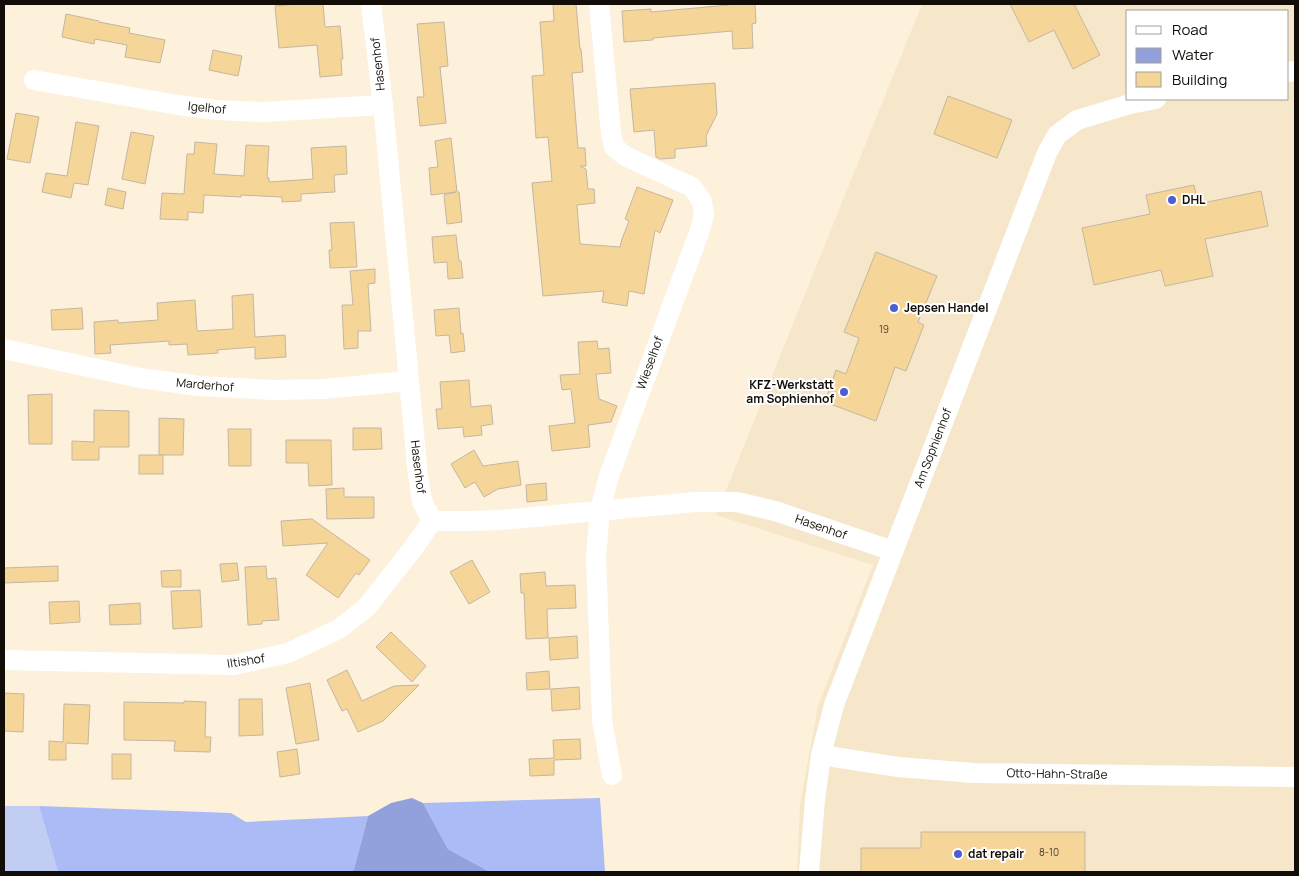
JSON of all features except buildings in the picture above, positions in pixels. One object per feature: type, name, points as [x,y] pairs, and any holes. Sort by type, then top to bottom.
[{"type":"street","name":"Hasenhof","points":[[371,4],[383,105],[418,476],[422,501],[432,521],[468,522],[696,502],[737,502],[775,511],[893,551]]},
{"type":"street","name":"Wieselhof","points":[[599,4],[611,133],[614,147],[625,156],[692,188],[702,201],[704,214],[700,230],[609,476],[600,511],[596,556],[602,720],[612,775]]},
{"type":"street","name":"Igelhof","points":[[34,80],[217,110],[262,112],[383,105]]},
{"type":"street","name":"Am Sophienhof","points":[[810,872],[815,800],[821,755],[834,705],[1047,153],[1057,135],[1077,120],[1130,104],[1151,100]]},
{"type":"street","name":"Marderhof","points":[[4,349],[140,378],[199,386],[281,390],[324,389],[408,381]]},
{"type":"street","name":"Iltishof","points":[[4,660],[234,665],[288,653],[339,629],[367,607],[414,548],[432,521]]},
{"type":"street","name":"Otto-Hahn-Straße","points":[[821,755],[898,767],[974,773],[1295,777]]},
{"type":"shaded area","points":[[922,4],[1295,4],[1295,872],[797,872],[800,805],[818,706],[873,565],[716,515]]},
{"type":"shaded area","points":[[600,798],[605,872],[490,872],[448,849],[423,803]]},
{"type":"shaded area","points":[[4,806],[39,806],[58,872],[4,872]]},
{"type":"shaded area","points":[[39,806],[231,813],[246,822],[368,816],[354,869],[351,872],[58,872]]},
{"type":"water","points":[[412,798],[423,803],[448,849],[490,872],[351,872],[354,869],[368,816],[391,803]]},
{"type":"place","name":"DHL","points":[[1172,200]]},
{"type":"place","name":"Jepsen Handel","points":[[894,308]]},
{"type":"place","name":"KFZ-Werkstatt am Sophienhof","points":[[844,392]]},
{"type":"place","name":"dat repair","points":[[958,854]]}]
